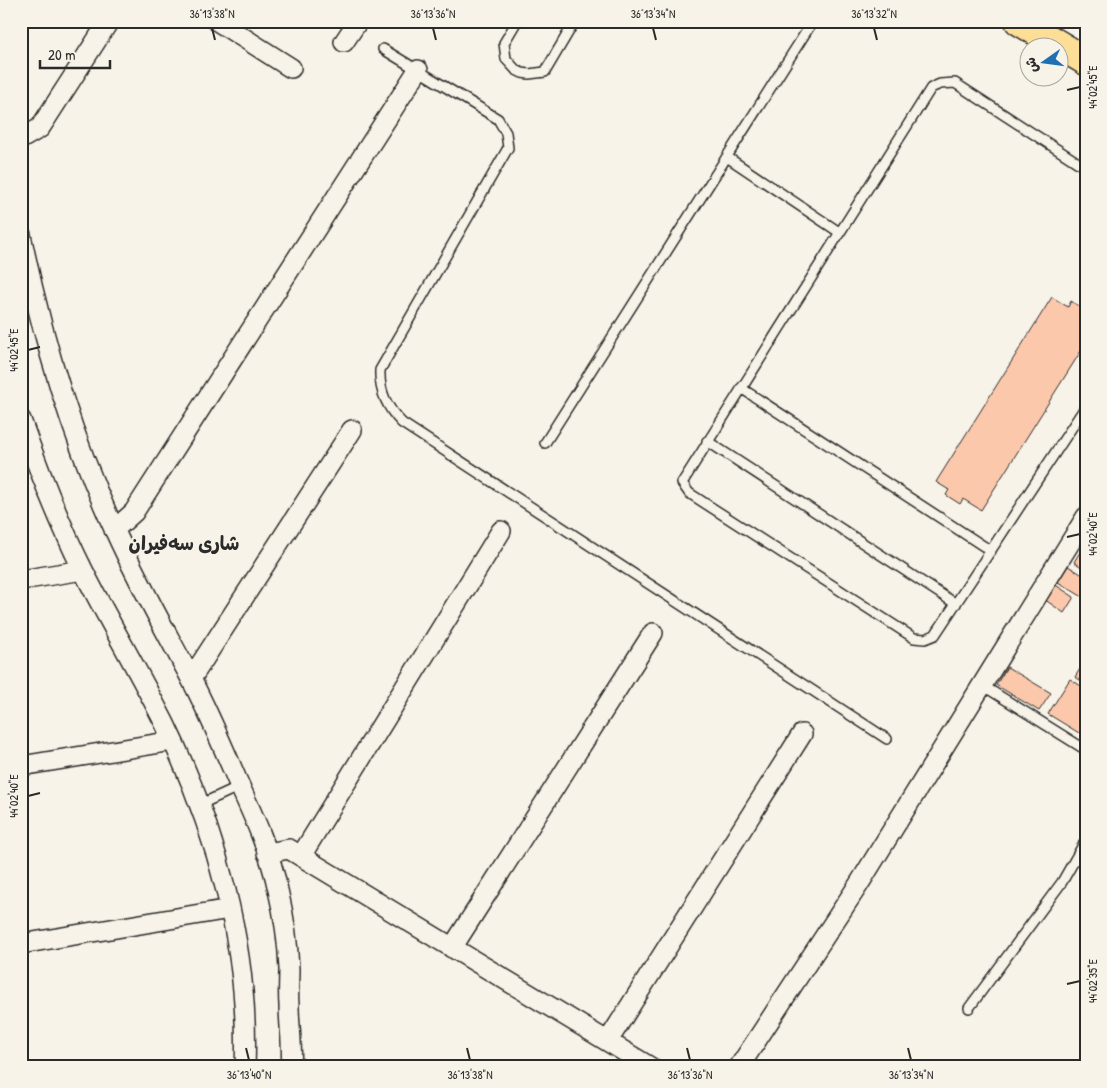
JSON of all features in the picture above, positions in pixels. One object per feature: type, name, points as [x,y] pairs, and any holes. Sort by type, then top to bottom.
[{"type":"highway","points":[[1020,21],[1086,61]]},
{"type":"street","points":[[21,139],[40,128],[109,21]]},
{"type":"street","points":[[217,21],[291,68]]},
{"type":"street","points":[[344,42],[358,21]]},
{"type":"street","points":[[114,530],[134,512],[418,70]]},
{"type":"street","points":[[21,236],[44,333],[76,436],[114,530],[152,609],[191,679],[268,852],[285,928],[295,1064]]},
{"type":"street","points":[[21,420],[55,510],[83,570],[173,741],[199,806],[217,860],[230,909],[237,947],[246,1013],[245,1067]]},
{"type":"street","points":[[191,679],[352,430]]},
{"type":"street","points":[[739,1067],[859,884],[1085,518]]},
{"type":"street","points":[[301,856],[501,530]]},
{"type":"street","points":[[21,580],[83,570]]},
{"type":"street","points":[[452,948],[653,633]]},
{"type":"street","points":[[608,1042],[802,734]]},
{"type":"street","points":[[21,766],[173,741]]},
{"type":"street","points":[[268,852],[289,849],[650,1067]]},
{"type":"street","points":[[21,944],[230,909]]},
{"type":"lane","points":[[517,21],[504,43],[506,59],[516,70],[530,74],[545,72],[575,21]]},
{"type":"lane","points":[[545,443],[814,21]]},
{"type":"lane","points":[[383,49],[498,119],[506,133],[508,148],[380,370],[381,390],[389,408],[402,423],[887,739]]},
{"type":"lane","points":[[1086,168],[955,83],[940,84],[930,88],[682,483],[689,493],[914,638],[925,639],[936,635],[1086,406]]},
{"type":"lane","points":[[727,157],[839,232]]},
{"type":"lane","points":[[740,388],[991,551]]},
{"type":"lane","points":[[707,441],[956,604]]},
{"type":"lane","points":[[982,685],[1086,750]]},
{"type":"lane","points":[[199,806],[240,786]]},
{"type":"lane","points":[[969,1008],[1062,882],[1086,840]]},
{"type":"building","points":[[1052,297],[1068,307],[1071,301],[1086,311],[1084,316],[1086,318],[1086,343],[981,510],[963,499],[960,504],[946,495],[949,490],[936,482]]},
{"type":"building","points":[[1086,542],[1086,570],[1074,562]]},
{"type":"building","points":[[1068,566],[1086,577],[1086,599],[1058,582]]},
{"type":"building","points":[[1054,584],[1074,597],[1064,613],[1044,599]]},
{"type":"building","points":[[1086,659],[1086,684],[1075,677]]},
{"type":"building","points":[[1007,667],[1051,693],[1039,711],[996,685]]},
{"type":"building","points":[[1070,679],[1086,689],[1086,723],[1079,733],[1048,714]]},
{"type":"district","name":"شاری سەفیران","points":[[184,543]]}]
